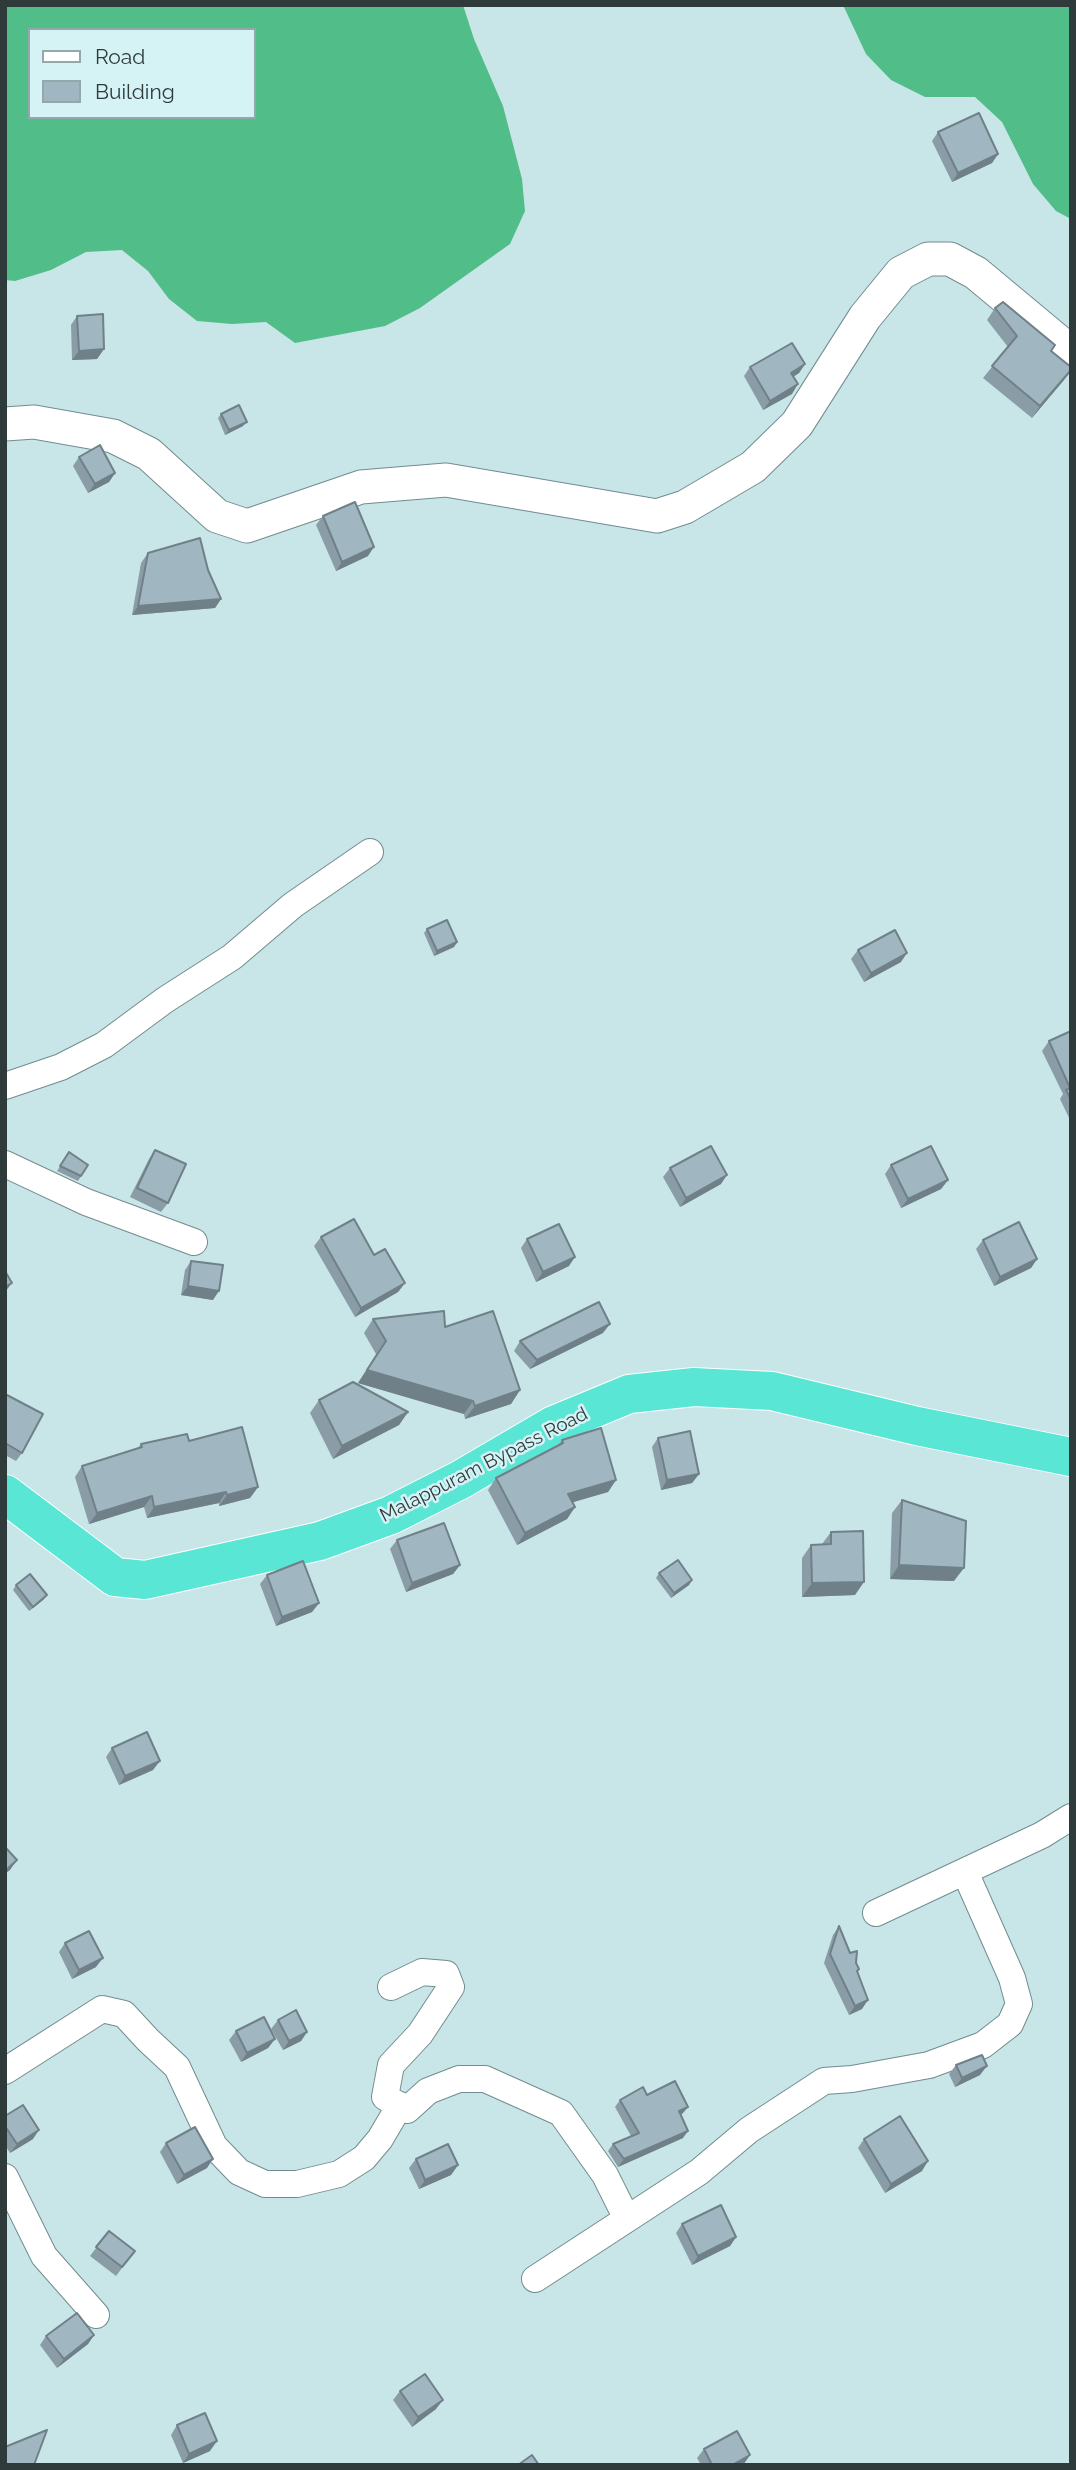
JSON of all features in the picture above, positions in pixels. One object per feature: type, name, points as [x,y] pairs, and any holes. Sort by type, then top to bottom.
[{"type":"highway","name":"Malappuram Bypass Road","points":[[5,1494],[115,1577],[145,1580],[320,1541],[391,1515],[460,1480],[554,1425],[629,1394],[694,1387],[772,1391],[917,1426],[1071,1457]]},
{"type":"street","points":[[5,424],[34,422],[113,436],[149,454],[217,516],[247,526],[361,487],[446,480],[657,516],[685,508],[753,467],[797,424],[865,317],[901,273],[928,259],[950,259],[975,273],[1071,352]]},
{"type":"street","points":[[5,1086],[61,1067],[104,1045],[165,1000],[232,957],[293,905],[370,852]]},
{"type":"street","points":[[5,1164],[86,1202],[194,1242]]},
{"type":"street","points":[[876,1913],[1042,1835],[1071,1817]]},
{"type":"street","points":[[535,2279],[699,2172],[749,2130],[824,2081],[852,2079],[929,2065],[983,2045],[1010,2024],[1019,2004],[1012,1978],[965,1872]]},
{"type":"street","points":[[391,1987],[422,1972],[446,1974],[451,1987],[420,2034],[391,2065],[384,2097],[407,2110],[428,2091],[459,2079],[485,2079],[561,2113],[605,2175],[626,2219]]},
{"type":"street","points":[[5,2071],[102,2009],[124,2014],[177,2067],[214,2146],[239,2172],[265,2184],[297,2184],[339,2174],[363,2158],[380,2139],[400,2105]]},
{"type":"street","points":[[5,2177],[44,2256],[96,2315]]},
{"type":"green space","points":[[5,5],[463,5],[474,39],[503,106],[522,179],[525,211],[510,244],[420,308],[385,326],[295,343],[266,322],[232,324],[197,321],[169,299],[148,271],[122,250],[86,252],[51,270],[15,281],[5,280]]},
{"type":"green space","points":[[843,5],[1071,5],[1071,219],[1056,211],[1033,184],[1002,122],[975,97],[925,97],[891,80],[866,54]]},
{"type":"building","points":[[979,113],[998,154],[958,173],[938,132]]},
{"type":"building","points":[[1003,302],[1055,345],[1051,351],[1071,367],[1040,406],[992,366],[1017,336],[995,308]]},
{"type":"building","points":[[103,314],[104,349],[79,351],[77,316]]},
{"type":"building","points":[[792,343],[805,364],[791,373],[798,384],[770,401],[750,367]]},
{"type":"building","points":[[239,405],[247,422],[229,430],[221,414]]},
{"type":"building","points":[[100,445],[115,473],[95,484],[79,457]]},
{"type":"building","points":[[355,502],[374,547],[342,562],[323,516]]},
{"type":"building","points":[[200,538],[208,570],[221,599],[138,606],[148,553]]},
{"type":"building","points":[[447,920],[457,942],[437,951],[427,929]]},
{"type":"building","points":[[895,930],[907,953],[871,973],[858,950]]},
{"type":"building","points":[[1071,1031],[1071,1100],[1066,1090],[1070,1088],[1049,1041]]},
{"type":"building","points":[[711,1146],[727,1175],[686,1198],[670,1168]]},
{"type":"building","points":[[931,1146],[948,1180],[908,1199],[891,1165]]},
{"type":"building","points":[[155,1150],[186,1164],[168,1203],[137,1188]]},
{"type":"building","points":[[69,1152],[88,1165],[81,1176],[60,1166]]},
{"type":"building","points":[[354,1219],[374,1255],[385,1249],[405,1283],[361,1308],[321,1237]]},
{"type":"building","points":[[1019,1222],[1037,1259],[1000,1277],[983,1240]]},
{"type":"building","points":[[559,1224],[575,1257],[543,1272],[527,1239]]},
{"type":"building","points":[[191,1261],[223,1265],[219,1291],[188,1286]]},
{"type":"building","points":[[5,1271],[12,1283],[5,1287]]},
{"type":"building","points":[[599,1302],[610,1324],[537,1360],[520,1341]]},
{"type":"building","points":[[444,1311],[445,1327],[493,1311],[520,1390],[475,1406],[473,1401],[367,1370],[386,1341],[373,1319]]},
{"type":"building","points":[[353,1382],[408,1412],[342,1446],[319,1400]]},
{"type":"building","points":[[5,1394],[43,1414],[22,1453],[5,1443]]},
{"type":"building","points":[[242,1427],[258,1487],[154,1507],[152,1496],[97,1513],[82,1466],[142,1447],[141,1444],[187,1434],[189,1441]]},
{"type":"building","points":[[601,1428],[616,1480],[568,1494],[575,1507],[525,1533],[496,1478],[563,1443],[562,1440]]},
{"type":"building","points":[[690,1431],[699,1474],[667,1480],[658,1438]]},
{"type":"building","points":[[902,1500],[966,1521],[964,1568],[899,1565]]},
{"type":"building","points":[[444,1523],[460,1565],[412,1583],[397,1540]]},
{"type":"building","points":[[863,1531],[864,1582],[812,1583],[811,1545],[831,1544],[831,1532]]},
{"type":"building","points":[[678,1560],[692,1580],[674,1593],[659,1573]]},
{"type":"building","points":[[303,1561],[319,1603],[282,1617],[267,1575]]},
{"type":"building","points":[[30,1574],[47,1595],[33,1607],[16,1585]]},
{"type":"building","points":[[147,1732],[160,1761],[125,1776],[112,1748]]},
{"type":"building","points":[[5,1847],[17,1860],[5,1871]]},
{"type":"building","points":[[839,1926],[850,1953],[857,1951],[857,1971],[868,2000],[855,2006],[830,1954]]},
{"type":"building","points":[[89,1931],[103,1958],[79,1970],[65,1943]]},
{"type":"building","points":[[296,2010],[307,2032],[289,2041],[278,2020]]},
{"type":"building","points":[[264,2017],[275,2039],[247,2053],[236,2031]]},
{"type":"building","points":[[982,2055],[987,2066],[962,2078],[956,2065]]},
{"type":"building","points":[[675,2081],[688,2107],[679,2111],[688,2131],[624,2159],[613,2144],[639,2133],[620,2100],[643,2087],[647,2095]]},
{"type":"building","points":[[23,2105],[39,2130],[17,2144],[5,2126],[5,2116]]},
{"type":"building","points":[[900,2116],[928,2161],[891,2184],[864,2139]]},
{"type":"building","points":[[195,2127],[213,2159],[184,2175],[166,2143]]},
{"type":"building","points":[[448,2144],[458,2165],[425,2180],[416,2159]]},
{"type":"building","points":[[721,2205],[736,2237],[698,2256],[682,2224]]},
{"type":"building","points":[[109,2231],[135,2251],[122,2267],[96,2247]]},
{"type":"building","points":[[77,2313],[94,2335],[64,2359],[46,2336]]},
{"type":"building","points":[[425,2374],[443,2400],[418,2417],[400,2391]]},
{"type":"building","points":[[205,2413],[217,2441],[189,2454],[177,2425]]},
{"type":"building","points":[[47,2430],[34,2465],[5,2465],[5,2447]]},
{"type":"building","points":[[737,2431],[750,2455],[732,2465],[712,2465],[704,2449]]},
{"type":"building","points":[[532,2455],[539,2465],[518,2465]]}]
